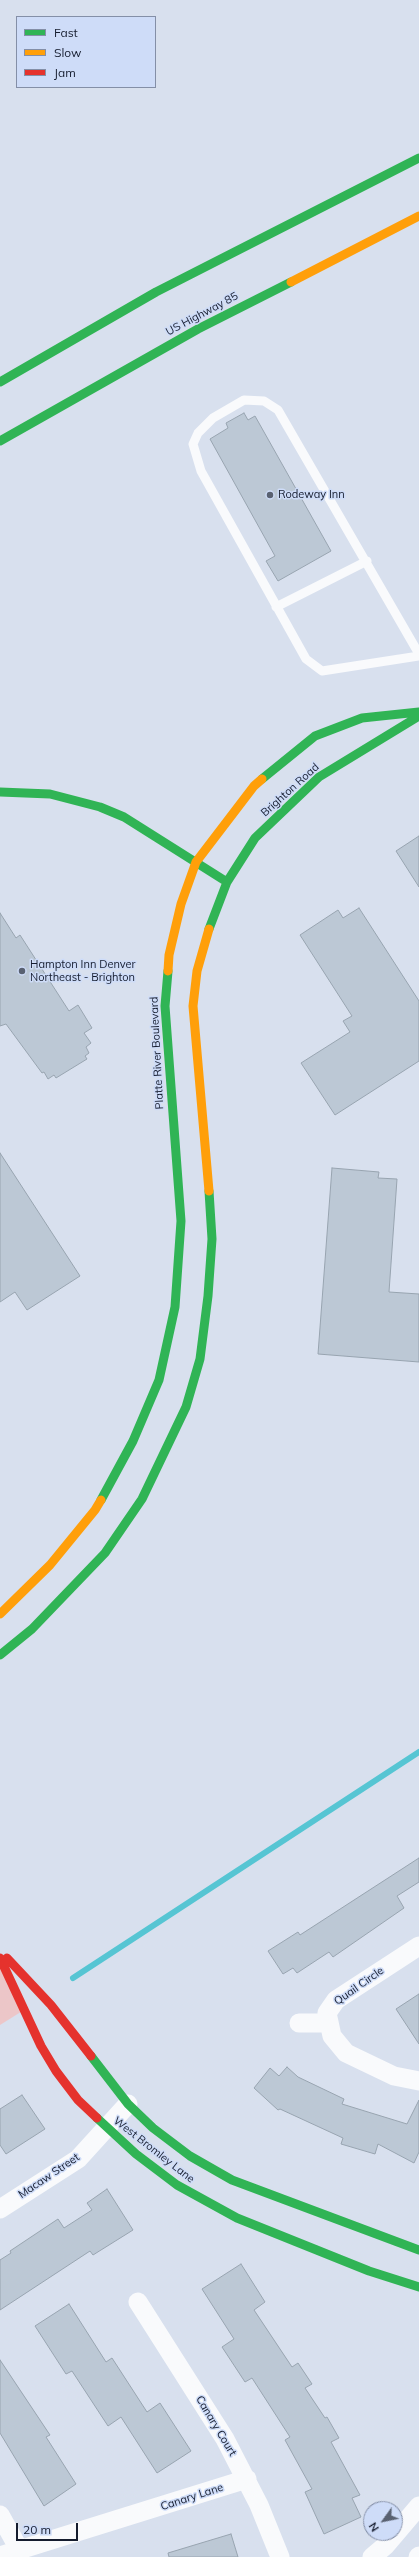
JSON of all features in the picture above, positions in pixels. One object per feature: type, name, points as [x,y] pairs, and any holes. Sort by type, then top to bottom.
[{"type":"main road","points":[[0,382],[156,292],[419,158]]},
{"type":"main road","name":"US Highway 85","points":[[0,441],[222,316],[419,216]]},
{"type":"main road","points":[[196,862],[254,786],[315,736],[362,718],[419,712]]},
{"type":"main road","name":"Brighton Road","points":[[227,882],[255,838],[319,777],[419,716]]},
{"type":"main road","points":[[0,792],[50,794],[100,807],[124,817],[227,882],[210,925],[198,971],[193,1006],[207,1147],[206,1180],[212,1239],[208,1296],[200,1359],[186,1407],[142,1499],[105,1553],[70,1592],[32,1629],[0,1655]]},
{"type":"main road","name":"Platte River Boulevard","points":[[0,1614],[50,1565],[92,1513],[123,1461],[159,1380],[175,1307],[180,1258],[182,1183],[165,1006],[169,955],[181,904],[196,862]]},
{"type":"main road","points":[[196,1148],[207,1147]]},
{"type":"main road","name":"West Bromley Lane","points":[[0,1950],[52,2005],[128,2104],[153,2128],[190,2156],[232,2180],[419,2250]]},
{"type":"main road","name":"West Bromley Lane","points":[[0,1958],[41,2046],[56,2071],[78,2100],[106,2128],[177,2186],[207,2204],[276,2235],[369,2271],[419,2287]]},
{"type":"street","name":"Quail Circle","points":[[327,2023],[327,2013],[336,2000],[419,1946]]},
{"type":"street","points":[[299,2023],[327,2023],[332,2036],[346,2053],[394,2076],[419,2081]]},
{"type":"street","name":"Macaw Street","points":[[0,2209],[78,2159],[128,2104]]},
{"type":"street","name":"Canary Court","points":[[138,2302],[225,2440],[247,2479],[280,2557]]},
{"type":"street","name":"Canary Lane","points":[[0,2556],[247,2479]]},
{"type":"street","points":[[372,2557],[385,2546],[419,2506]]},
{"type":"street","points":[[0,2515],[19,2549]]},
{"type":"lane","points":[[244,400],[264,401],[278,410],[367,561],[419,655],[322,671],[306,659],[201,471],[193,444],[198,433],[213,418],[244,400]]},
{"type":"lane","points":[[276,607],[367,561]]},
{"type":"shaded area","points":[[0,1958],[24,2010],[0,2025]]},
{"type":"building","name":"Rodeway Inn","points":[[244,413],[248,420],[255,416],[331,551],[278,581],[266,561],[275,556],[210,439],[228,428],[226,423]]},
{"type":"building","points":[[419,836],[419,887],[396,851]]},
{"type":"building","points":[[359,908],[419,1001],[419,1061],[335,1115],[301,1063],[350,1032],[343,1021],[352,1016],[300,935],[338,910],[343,918]]},
{"type":"building","name":"Hampton Inn Denver Northeast - Brighton","points":[[0,913],[16,938],[20,935],[69,1011],[78,1005],[92,1028],[84,1033],[91,1043],[86,1047],[89,1053],[85,1056],[87,1059],[56,1078],[54,1075],[48,1079],[6,1024],[0,1026]]},
{"type":"building","points":[[0,1153],[80,1276],[27,1310],[15,1292],[0,1302]]},
{"type":"building","points":[[332,1168],[379,1172],[378,1178],[397,1179],[389,1292],[419,1294],[419,1362],[318,1354]]},
{"type":"building","points":[[419,1858],[419,1882],[397,1896],[404,1908],[333,1957],[329,1952],[297,1973],[293,1968],[283,1974],[268,1951],[298,1932],[300,1935]]},
{"type":"building","points":[[419,1994],[419,2044],[396,2009]]},
{"type":"building","points":[[287,2067],[298,2077],[344,2099],[342,2104],[407,2124],[419,2100],[419,2152],[414,2163],[378,2144],[375,2154],[341,2144],[343,2138],[280,2109],[278,2110],[254,2088],[270,2068],[279,2076]]},
{"type":"building","points":[[22,2095],[45,2129],[6,2154],[0,2145],[0,2109]]},
{"type":"building","points":[[107,2189],[133,2230],[93,2255],[90,2251],[0,2310],[0,2260],[11,2253],[10,2251],[58,2219],[64,2228],[92,2210],[87,2203]]},
{"type":"building","points":[[241,2264],[265,2302],[254,2310],[292,2367],[298,2363],[312,2384],[305,2388],[325,2418],[327,2417],[339,2438],[331,2442],[360,2495],[352,2498],[361,2517],[324,2534],[305,2492],[312,2489],[285,2440],[290,2437],[252,2378],[245,2382],[222,2347],[234,2339],[202,2289]]},
{"type":"building","points":[[69,2304],[106,2362],[112,2358],[147,2412],[160,2403],[191,2451],[157,2473],[121,2417],[108,2426],[72,2371],[66,2374],[35,2326]]},
{"type":"building","points":[[0,2360],[50,2435],[46,2437],[76,2484],[44,2506],[0,2433]]},
{"type":"building","points":[[231,2534],[238,2557],[169,2557],[168,2553]]},
{"type":"waterway","points":[[73,1978],[419,1752]]},
{"type":"traffic: fast","points":[[0,382],[156,292],[419,158]]},
{"type":"traffic: fast","points":[[0,441],[198,329],[291,282]]},
{"type":"traffic: fast","points":[[262,779],[315,736],[362,718],[419,712]]},
{"type":"traffic: fast","points":[[209,929],[227,882],[255,838],[319,777],[419,716]]},
{"type":"traffic: fast","points":[[0,792],[50,794],[100,807],[124,817],[227,882]]},
{"type":"traffic: fast","points":[[101,1500],[133,1441],[159,1380],[175,1307],[181,1221],[165,1006],[168,971]]},
{"type":"traffic: fast","points":[[0,1655],[32,1629],[105,1553],[142,1499],[186,1407],[200,1359],[208,1296],[212,1239],[209,1191]]},
{"type":"traffic: fast","points":[[91,2056],[128,2104],[153,2128],[190,2156],[232,2180],[419,2250]]},
{"type":"traffic: fast","points":[[97,2118],[136,2154],[177,2185],[237,2218],[369,2271],[419,2287]]},
{"type":"traffic: slow","points":[[291,282],[419,216]]},
{"type":"traffic: slow","points":[[168,971],[169,955],[181,904],[196,862],[254,786],[262,779]]},
{"type":"traffic: slow","points":[[209,929],[197,971],[193,1006],[209,1191]]},
{"type":"traffic: slow","points":[[0,1614],[50,1565],[95,1510],[101,1500]]},
{"type":"traffic: jam","points":[[0,1958],[41,2046],[56,2071],[78,2100],[97,2118]]},
{"type":"traffic: jam","points":[[7,1958],[51,2005],[91,2056]]},
{"type":"place","name":"Rodeway Inn","points":[[270,495]]},
{"type":"place","name":"Hampton Inn Denver Northeast - Brighton","points":[[22,971]]}]
